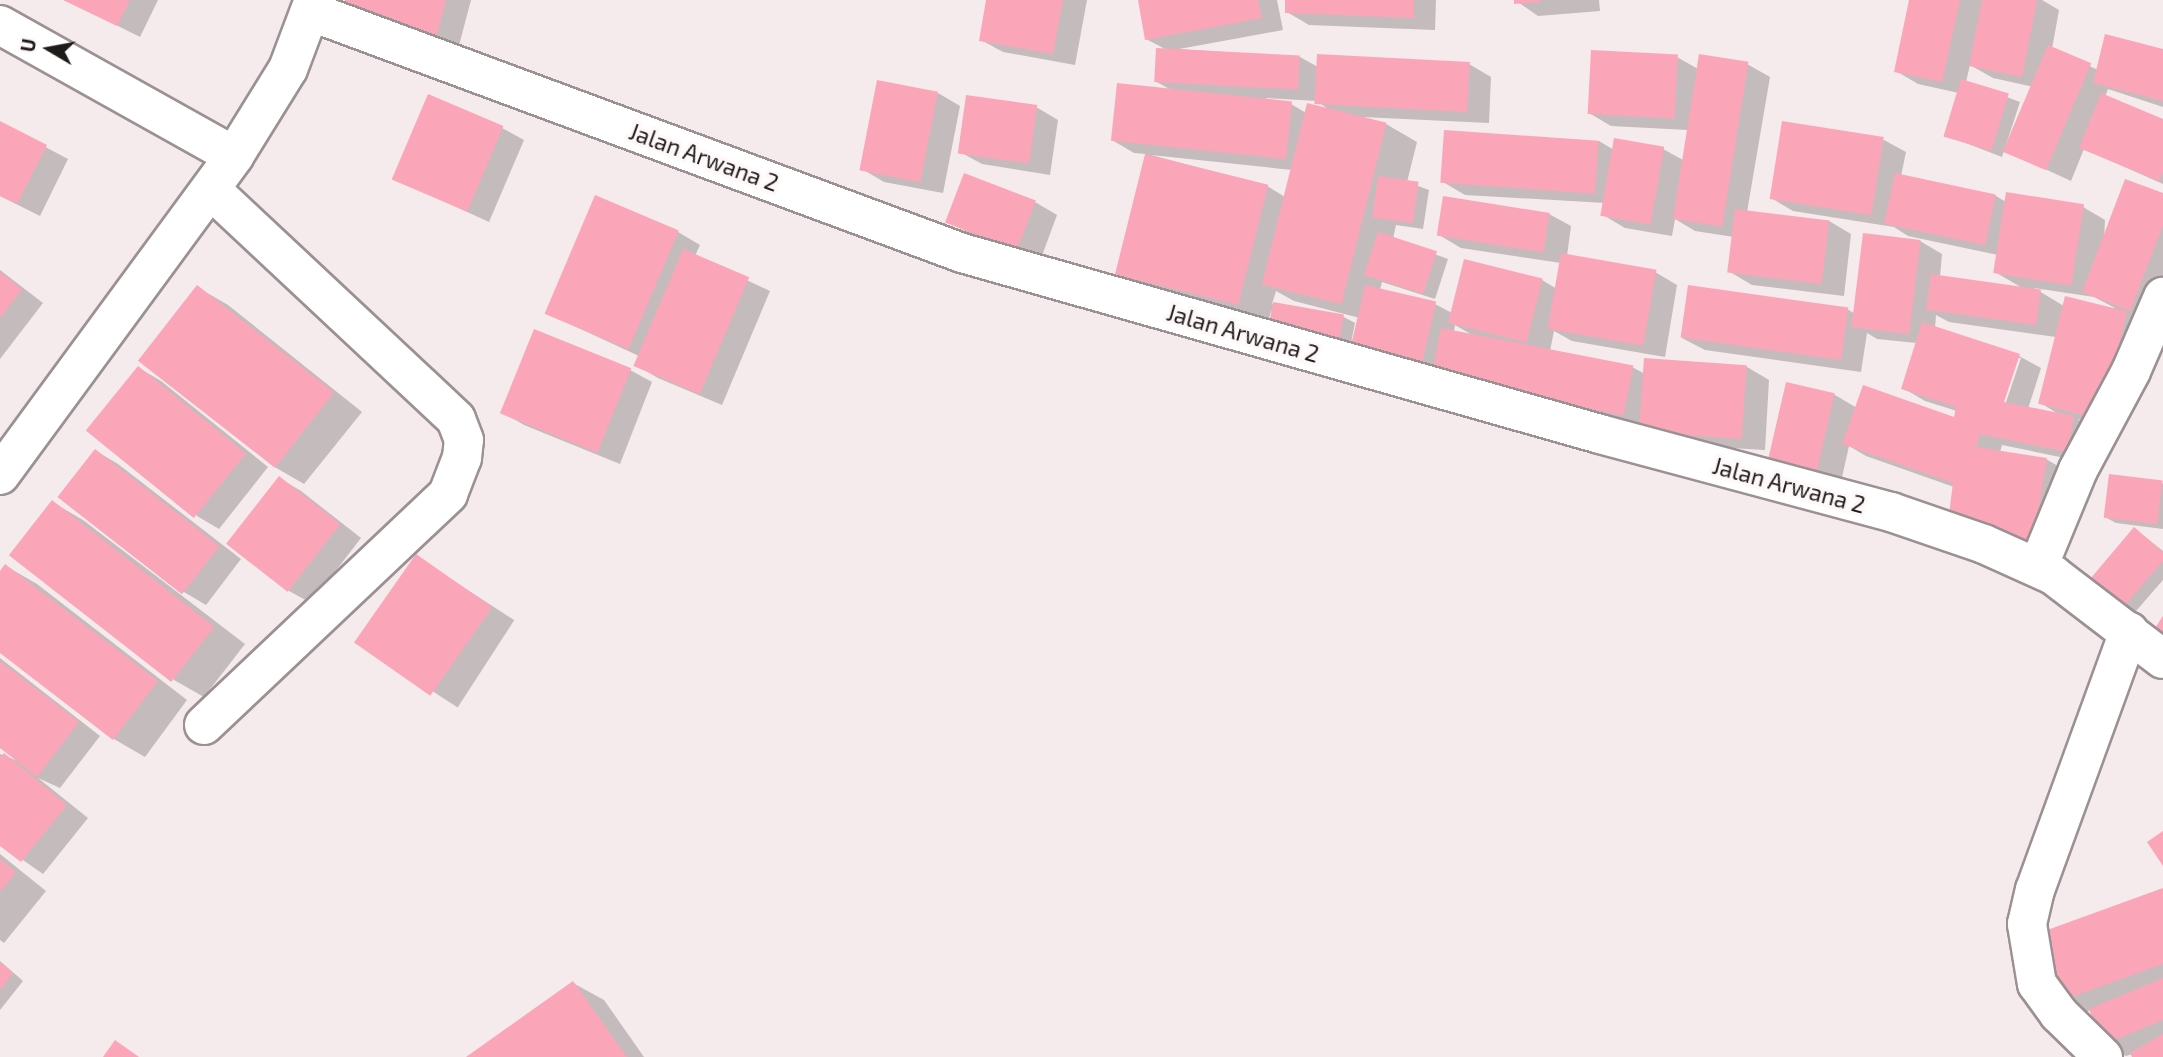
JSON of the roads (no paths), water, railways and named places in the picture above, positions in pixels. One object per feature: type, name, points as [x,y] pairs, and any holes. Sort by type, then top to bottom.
[{"type":"street","points":[[0,475],[234,156],[288,69],[313,6]]},
{"type":"street","name":"Jalan Arwana 2","points":[[313,6],[962,253],[1600,435],[1891,512],[1984,544],[2053,575],[2163,659]]},
{"type":"street","points":[[0,25],[234,156]]},
{"type":"street","points":[[204,725],[448,494],[462,458],[464,440],[456,419],[211,190]]},
{"type":"street","points":[[2038,567],[2077,470],[2131,371],[2163,297]]},
{"type":"street","points":[[2103,1057],[2059,1014],[2038,984],[2026,924],[2035,890],[2129,632]]}]
